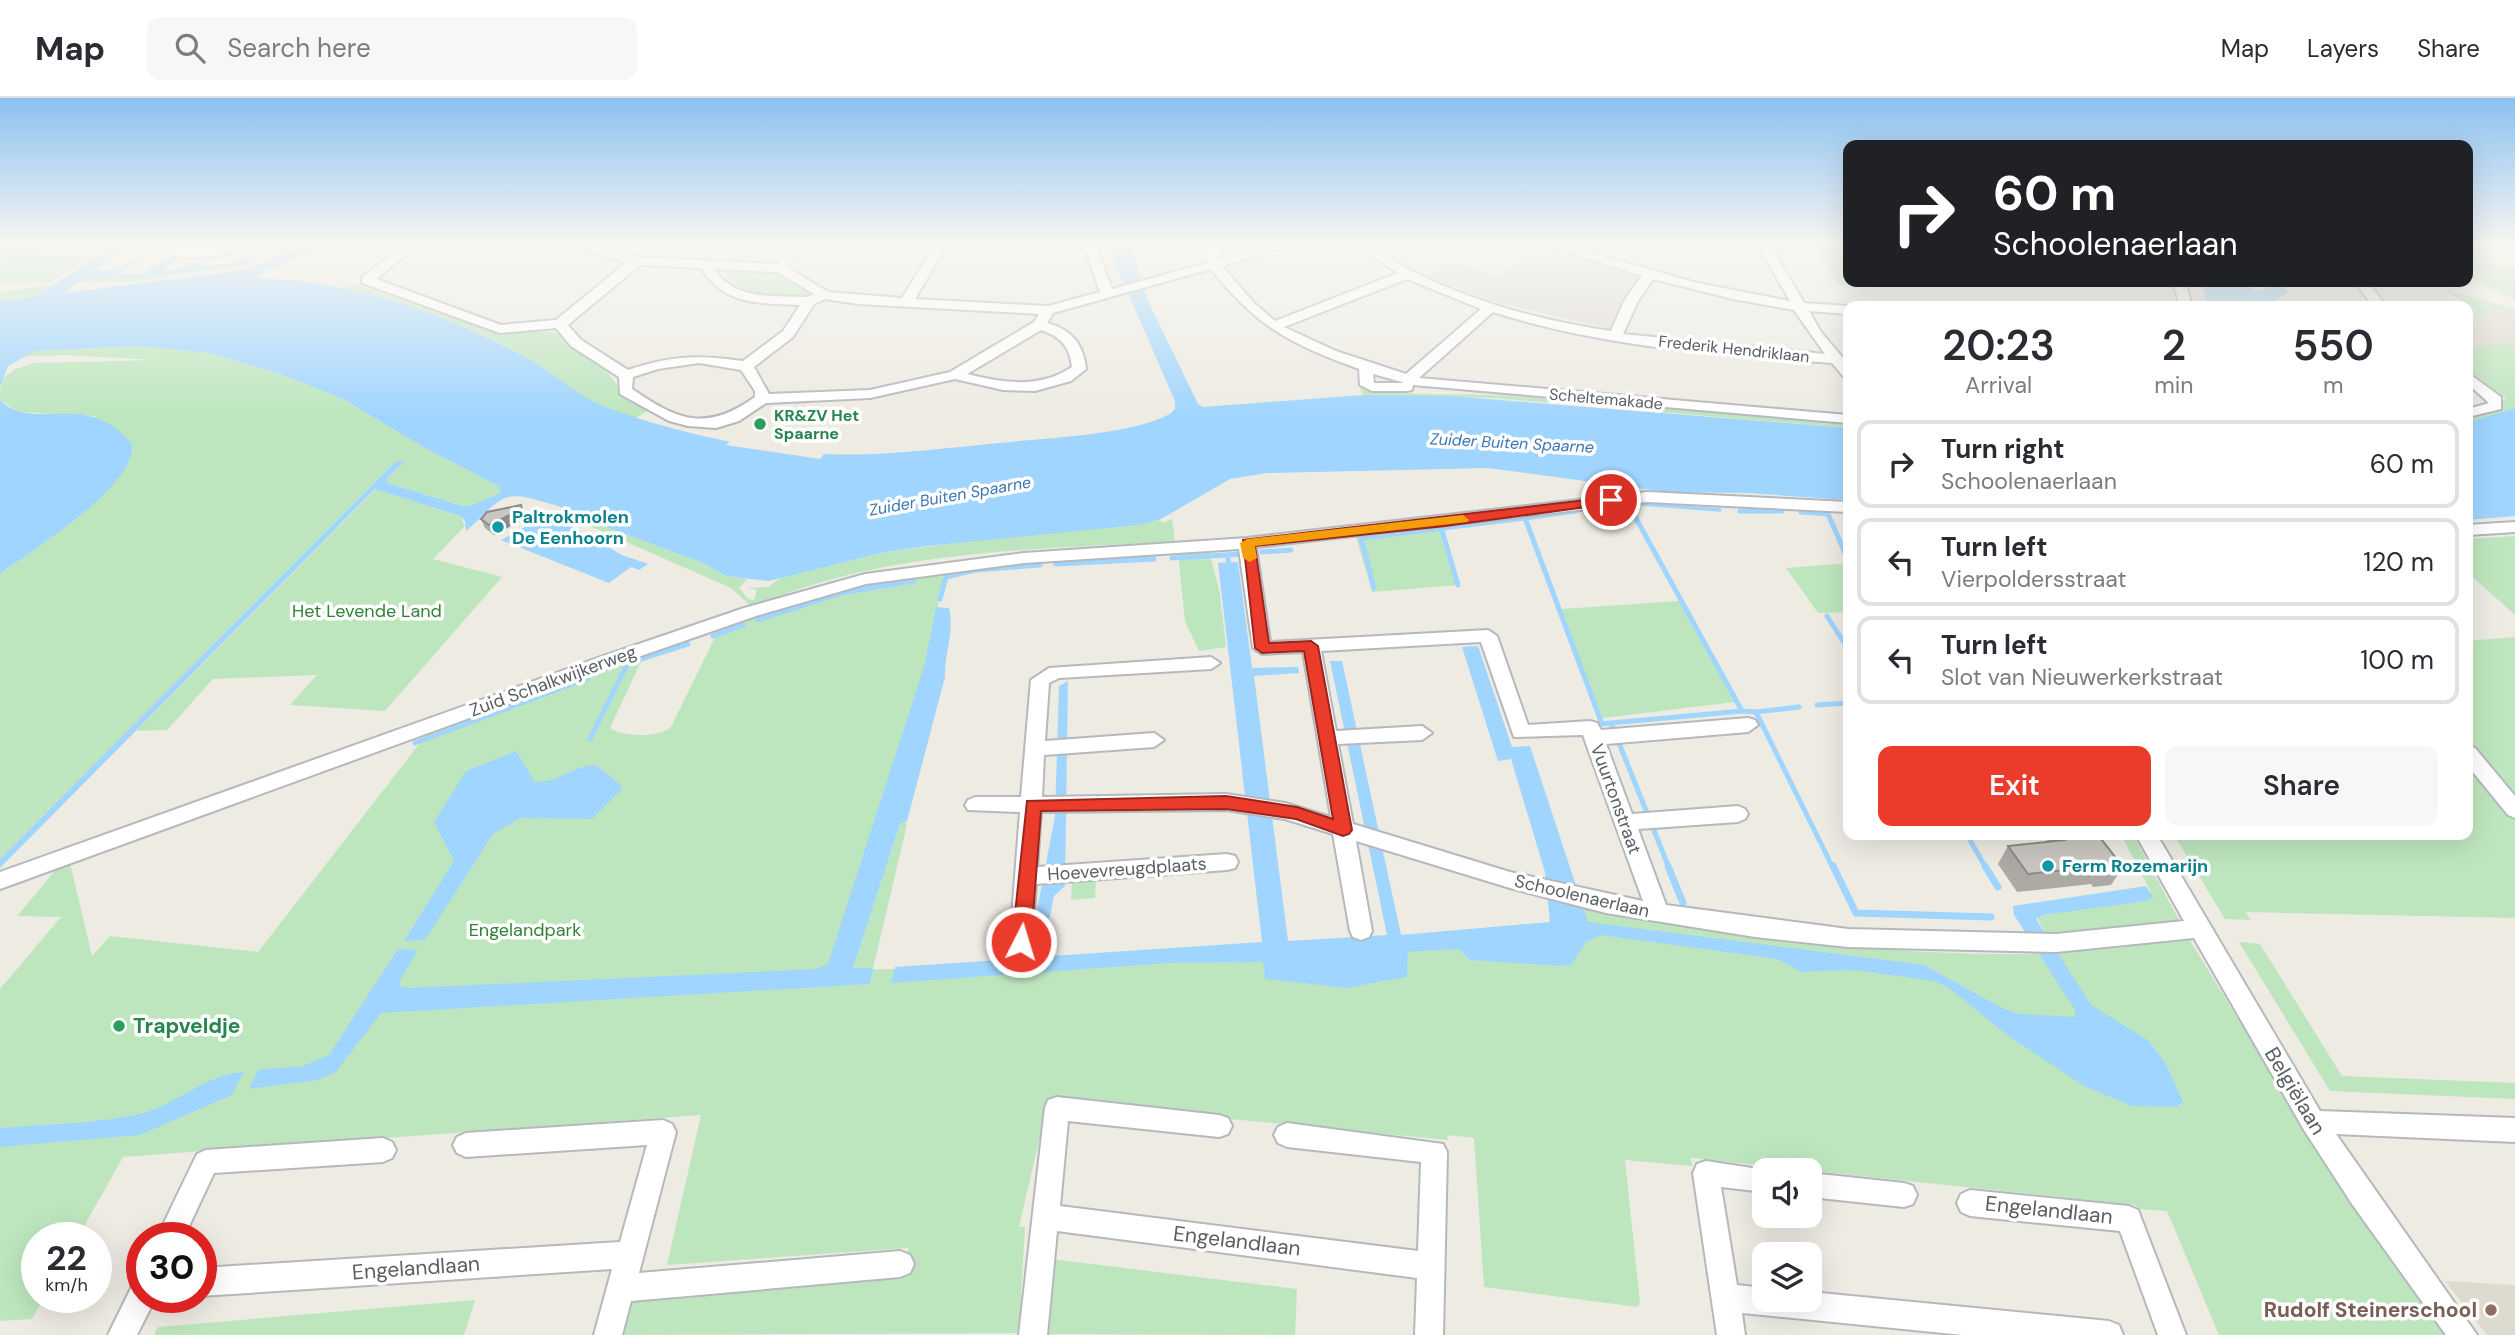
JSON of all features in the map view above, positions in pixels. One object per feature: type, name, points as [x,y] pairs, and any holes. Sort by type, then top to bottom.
[{"type":"street","points":[[421,301],[500,329],[560,324],[588,301]]},
{"type":"street","points":[[626,375],[656,365],[689,359],[747,366],[788,334],[809,301],[805,301]]},
{"type":"street","points":[[870,301],[1048,310],[1080,301]]},
{"type":"street","points":[[1245,301],[1274,326],[1329,353],[1366,367],[1367,385],[1425,384]]},
{"type":"street","points":[[1274,326],[1339,301]]},
{"type":"street","name":"Frederik Hendriklaan","points":[[1472,301],[1490,308],[1616,335],[1748,352],[1835,359]]},
{"type":"street","points":[[1616,335],[1631,301]]},
{"type":"street","points":[[1767,301],[1799,308],[1843,310]]},
{"type":"street","points":[[1795,301],[1843,368]]},
{"type":"street","points":[[1408,380],[1490,308]]},
{"type":"street","points":[[626,375],[625,391],[644,405],[695,422],[713,424],[729,420],[762,399],[870,394],[955,375],[1038,325],[1048,310]]},
{"type":"street","points":[[560,324],[576,343],[626,375]]},
{"type":"street","points":[[955,375],[988,384],[1035,387],[1066,380],[1079,369],[1079,358],[1066,336],[1055,328],[1038,325]]},
{"type":"street","points":[[747,366],[762,391],[762,399]]},
{"type":"street","name":"Scheltemakade","points":[[1366,367],[1425,384],[1843,419]]},
{"type":"street","points":[[2473,381],[2496,400],[2496,406],[2473,412]]},
{"type":"street","name":"Zuid Schalkwijkerweg","points":[[0,881],[608,661],[818,591],[865,579],[964,565],[1247,543],[1647,497],[1843,507]]},
{"type":"street","points":[[2473,530],[2515,527]]},
{"type":"street","points":[[1247,543],[1262,648],[1311,646],[1351,832],[1361,931]]},
{"type":"street","name":"Vuurtonstraat","points":[[1311,646],[1488,636],[1521,732],[1590,728],[1609,737],[1630,822],[1658,913]]},
{"type":"street","points":[[1021,942],[1033,876],[1039,805],[1041,680],[1056,672],[1211,663]]},
{"type":"street","points":[[1609,737],[1748,725]]},
{"type":"street","points":[[1332,737],[1422,733]]},
{"type":"street","points":[[1041,748],[1154,740]]},
{"type":"street","points":[[2473,759],[2515,810]]},
{"type":"street","name":"Schoolenaerlaan","points":[[975,805],[1226,802],[1285,811],[1537,887],[1606,904],[1755,928],[1848,938],[2056,943],[2199,928]]},
{"type":"street","points":[[1630,822],[1738,814]]},
{"type":"street","name":"Belgiëlaan","points":[[2149,840],[2313,1122],[2361,1195],[2463,1335]]},
{"type":"street","name":"Hoevevreugdplaats","points":[[1033,876],[1227,862]]},
{"type":"street","points":[[1033,1335],[1057,1108],[1219,1126]]},
{"type":"street","points":[[2313,1122],[2515,1130]]},
{"type":"street","points":[[466,1145],[663,1132],[608,1335]]},
{"type":"street","points":[[1287,1135],[1434,1152],[1429,1335]]},
{"type":"street","points":[[177,1222],[205,1162],[383,1150]]},
{"type":"street","points":[[1731,1335],[1706,1173],[1752,1179]]},
{"type":"street","points":[[1822,1186],[1904,1195]]},
{"type":"street","name":"Engelandlaan","points":[[1970,1203],[2129,1219],[2172,1335]]},
{"type":"street","name":"Engelandlaan","points":[[1045,1217],[1429,1266]]},
{"type":"street","name":"Engelandlaan","points":[[217,1281],[631,1255]]},
{"type":"street","points":[[620,1288],[900,1264]]},
{"type":"street","points":[[1725,1298],[2109,1335]]},
{"type":"street","points":[[122,1335],[133,1313]]},
{"type":"shaded area","points":[[1489,301],[1628,301],[1612,329]]},
{"type":"shaded area","points":[[2473,306],[2515,308],[2515,405],[2473,375]]},
{"type":"shaded area","name":"Rudolf Steinerschool","points":[[2445,1281],[2515,1285],[2515,1335],[2487,1335]]},
{"type":"green space","points":[[386,301],[402,301],[496,333],[533,330],[561,334],[572,347],[608,373],[625,395],[647,411],[636,418],[592,402],[567,388],[534,362],[486,336]]},
{"type":"green space","points":[[2461,301],[2485,301],[2504,306],[2510,311],[2485,305],[2490,313],[2474,315],[2473,301]]},
{"type":"green space","points":[[2504,344],[2515,346],[2515,408],[2473,421],[2473,414],[2497,407],[2506,398],[2473,373],[2473,347]]},
{"type":"green space","points":[[136,346],[210,353],[280,374],[343,399],[425,448],[500,487],[500,493],[470,506],[463,506],[387,483],[388,477],[404,463],[396,461],[0,859],[0,574],[72,522],[94,502],[95,416],[19,412],[0,400],[1,380],[15,369],[34,363],[154,360],[65,355],[20,357],[35,351]]},
{"type":"green space","points":[[1360,388],[1414,394],[1508,396],[1843,423],[1843,428],[1494,398],[1363,395]]},
{"type":"green space","name":"Het Levende Land","points":[[376,489],[460,516],[465,526],[433,559],[502,577],[385,711],[290,705],[317,675],[213,679],[167,730],[136,731]]},
{"type":"green space","points":[[574,519],[587,520],[703,563],[726,576],[747,579],[739,588],[748,599],[754,600],[757,590],[747,588],[768,587],[782,577],[880,553],[1026,534],[1120,527],[1160,520],[1162,523],[1172,519],[1175,542],[1014,551],[906,563],[802,588],[752,607],[731,588]]},
{"type":"green space","points":[[1438,524],[1458,585],[1372,592],[1356,536]]},
{"type":"green space","points":[[2515,536],[2515,615],[2473,577],[2473,539]]},
{"type":"green space","points":[[1209,550],[1220,594],[1226,647],[1199,651],[1185,621],[1178,553]]},
{"type":"green space","points":[[1843,563],[1843,612],[1818,613],[1786,568]]},
{"type":"green space","name":"Engelandpark","points":[[944,574],[926,665],[831,970],[898,969],[1436,935],[1551,924],[1551,902],[1739,933],[1865,948],[1992,954],[2055,953],[2037,917],[2151,892],[2124,840],[2136,840],[2191,942],[2312,1140],[2450,1335],[2219,1335],[2167,1211],[2138,1209],[2136,1205],[1822,1172],[1822,1158],[1752,1158],[1752,1164],[1691,1158],[1692,1166],[1625,1160],[1640,1303],[1638,1307],[1484,1287],[1474,1138],[1447,1135],[1448,1140],[1074,1104],[1075,1100],[1049,1097],[1019,1227],[1025,1227],[1019,1333],[623,1335],[631,1294],[908,1274],[908,1248],[667,1265],[701,1115],[123,1157],[86,1222],[21,1222],[21,1313],[35,1313],[32,1319],[0,1321],[0,989],[61,917],[17,916],[59,866],[70,863],[92,956],[110,936],[258,952],[427,734],[435,729],[645,653],[610,728],[632,735],[650,735],[666,731],[671,727],[720,627],[803,601],[887,580]]},
{"type":"green space","points":[[1680,601],[1735,702],[1603,718],[1567,636],[1561,609]]},
{"type":"green space","points":[[2515,637],[2515,918],[2246,912],[2250,920],[2225,919],[2177,840],[2473,840],[2473,641]]},
{"type":"green space","points":[[905,821],[907,825],[873,968],[853,968],[900,824]]},
{"type":"green space","points":[[1096,880],[1095,898],[1071,900],[1072,881]]},
{"type":"green space","points":[[2239,942],[2260,944],[2342,1076],[2515,1083],[2515,1099],[2330,1091]]},
{"type":"green space","points":[[1042,1258],[1297,1289],[1295,1335],[1043,1334]]},
{"type":"green space","points":[[475,1300],[464,1335],[154,1335],[158,1327]]},
{"type":"water","name":"Zuider Buiten Spaarne","points":[[0,301],[392,301],[476,332],[527,358],[597,403],[634,417],[742,444],[845,455],[912,452],[1087,435],[1134,427],[1170,414],[1175,409],[1175,401],[1131,301],[1148,301],[1198,404],[1203,407],[1363,395],[1450,396],[1843,428],[1843,500],[1746,493],[1666,492],[1488,468],[1267,473],[1230,479],[1161,519],[1139,525],[880,553],[769,581],[726,576],[703,563],[587,520],[570,522],[571,526],[622,555],[648,564],[639,570],[631,567],[609,583],[501,540],[525,527],[566,518],[567,510],[560,507],[526,497],[506,498],[499,501],[466,531],[465,521],[460,516],[375,489],[0,868],[0,859],[396,461],[405,462],[388,477],[387,483],[463,506],[470,506],[500,493],[500,487],[425,448],[343,399],[280,374],[210,353],[136,346],[35,351],[8,366],[0,387]]},
{"type":"water","points":[[0,400],[13,409],[28,413],[79,414],[97,418],[115,427],[132,444],[129,461],[118,479],[101,497],[80,516],[0,574]]},
{"type":"water","points":[[2515,408],[2515,516],[2473,520],[2473,421]]},
{"type":"water","points":[[1238,562],[1252,668],[1298,667],[1299,673],[1254,676],[1288,941],[1387,935],[1330,661],[1342,661],[1401,935],[1550,922],[1545,872],[1511,759],[1498,761],[1462,647],[1478,646],[1512,747],[1530,746],[1588,922],[1924,965],[2004,1009],[2021,1014],[2075,1017],[2075,1010],[2014,915],[2013,906],[2146,886],[2153,897],[2147,901],[2043,915],[2036,919],[2091,1005],[2149,1041],[2166,1064],[2183,1102],[2177,1107],[2132,1106],[2084,1086],[2007,1035],[1949,988],[1934,981],[1853,970],[1801,972],[1777,959],[1601,935],[1586,942],[1572,964],[1561,966],[1470,960],[1459,949],[1408,952],[1407,977],[1346,988],[1265,979],[1263,962],[1168,963],[891,983],[895,967],[1028,958],[1055,816],[1059,686],[1068,681],[1065,886],[1054,896],[1042,954],[1036,957],[1262,942],[1218,563]]},
{"type":"water","points":[[936,607],[949,608],[951,617],[945,677],[907,821],[900,824],[853,968],[873,968],[870,984],[381,1013],[336,1072],[318,1080],[249,1089],[258,1070],[303,1066],[329,1055],[398,949],[418,950],[399,982],[400,986],[409,988],[816,969],[828,964],[925,663]]},
{"type":"water","points":[[516,751],[535,782],[544,782],[580,768],[596,765],[622,786],[621,790],[592,819],[521,818],[493,834],[425,940],[404,941],[454,861],[434,822],[466,771]]},
{"type":"water","points":[[244,1072],[232,1095],[140,1135],[0,1147],[0,1128],[88,1122],[140,1114],[216,1078]]},
{"type":"pier","points":[[730,441],[824,454],[820,459],[726,445]]},
{"type":"building","points":[[521,505],[522,509],[489,525],[481,519],[487,512]]},
{"type":"building","points":[[2065,840],[2102,840],[2123,867],[2105,869],[2103,866],[2028,874],[2008,846]]},
{"type":"waterway","points":[[1632,511],[1628,503],[1720,510]]},
{"type":"waterway","points":[[1573,511],[1582,510]]},
{"type":"waterway","points":[[1525,518],[1573,511]]},
{"type":"waterway","points":[[1563,513],[1573,511]]},
{"type":"waterway","points":[[1632,511],[1742,711]]},
{"type":"waterway","points":[[1740,511],[1782,511]]},
{"type":"waterway","points":[[1810,513],[1801,512],[1828,514],[1843,548]]},
{"type":"waterway","points":[[1441,528],[1525,518]]},
{"type":"waterway","points":[[1525,518],[1602,724],[1611,723]]},
{"type":"waterway","points":[[1374,588],[1361,538],[1441,528]]},
{"type":"waterway","points":[[1441,528],[1458,585]]},
{"type":"waterway","points":[[1262,552],[1291,550]]},
{"type":"waterway","points":[[1227,555],[1240,554]]},
{"type":"waterway","points":[[1172,558],[1227,555]]},
{"type":"waterway","points":[[1227,555],[1229,563]]},
{"type":"waterway","points":[[1056,564],[1154,559]]},
{"type":"waterway","points":[[940,599],[946,577],[975,570],[1040,565]]},
{"type":"waterway","points":[[758,620],[841,593],[914,581]]},
{"type":"waterway","points":[[1827,616],[1843,641]]},
{"type":"waterway","points":[[713,636],[743,625]]},
{"type":"waterway","points":[[590,739],[628,663],[688,644]]},
{"type":"waterway","points":[[415,743],[588,678]]},
{"type":"waterway","points":[[1817,705],[1843,703]]},
{"type":"waterway","points":[[1756,712],[1799,707]]},
{"type":"waterway","points":[[1611,723],[1742,711]]},
{"type":"waterway","points":[[1742,711],[1756,712]]},
{"type":"waterway","points":[[1756,712],[1833,868]]},
{"type":"waterway","points":[[1611,723],[1669,868]]},
{"type":"waterway","points":[[1970,840],[1986,868]]},
{"type":"waterway","points":[[1668,866],[1683,903]]},
{"type":"waterway","points":[[1833,866],[1856,913],[1991,917]]},
{"type":"waterway","points":[[1985,866],[1998,887]]},
{"type":"slow traffic","points":[[1250,558],[1247,543],[1463,520]]},
{"type":"place","name":"KR&ZV Het Spaarne","points":[[760,424]]},
{"type":"place","name":"Paltrokmolen De Eenhoorn","points":[[498,527]]},
{"type":"place","name":"Ferm Rozemarijn","points":[[2048,866]]},
{"type":"place","name":"Trapveldje","points":[[119,1026]]},
{"type":"place","name":"Rudolf Steinerschool","points":[[2491,1310]]},
{"type":"route","points":[[1021,942],[1033,805],[1226,802],[1297,813],[1343,830],[1311,646],[1262,648],[1247,543],[1445,522],[1519,510],[1611,500]]}]
